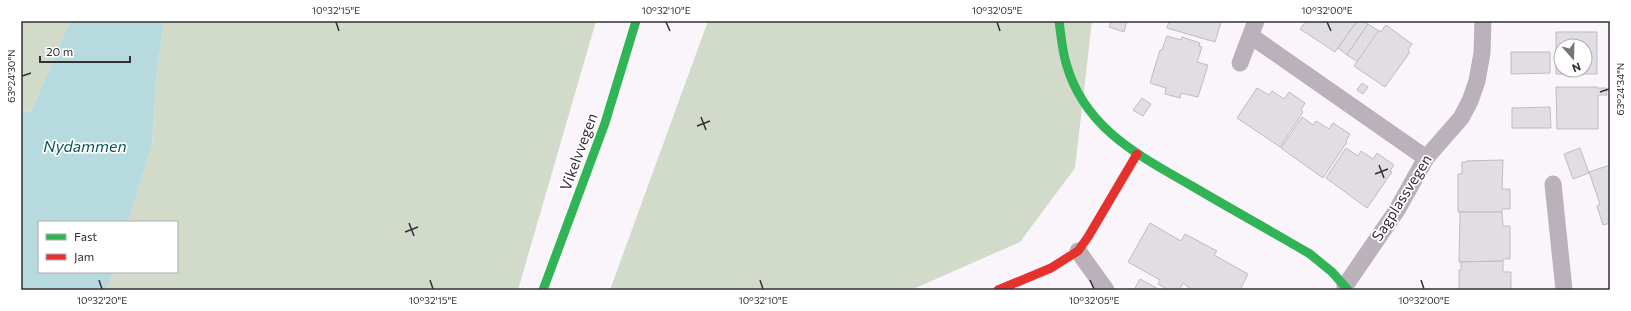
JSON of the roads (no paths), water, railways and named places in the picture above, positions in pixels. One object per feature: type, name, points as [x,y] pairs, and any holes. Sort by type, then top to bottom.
[{"type":"street","name":"Vikelvvegen","points":[[543,290],[591,163],[623,70],[636,21]]},
{"type":"street","name":"Sagplassvegen","points":[[1059,21],[1063,57],[1074,86],[1093,115],[1105,128],[1137,154],[1310,254],[1332,272],[1346,288]]},
{"type":"street","points":[[998,290],[1067,259],[1078,251],[1091,232],[1137,154]]},
{"type":"lane","name":"Sagplassvegen","points":[[1346,288],[1397,210],[1426,158],[1461,118],[1470,101],[1477,81],[1482,53],[1483,21]]},
{"type":"lane","points":[[1240,63],[1254,28],[1426,158]]},
{"type":"lane","points":[[1554,184],[1564,290]]},
{"type":"lane","points":[[1078,251],[1106,290]]},
{"type":"water","name":"Nydammen","points":[[70,21],[164,21],[156,81],[152,145],[128,221],[38,221],[38,273],[113,273],[107,289],[21,290],[21,111],[31,112]]}]
